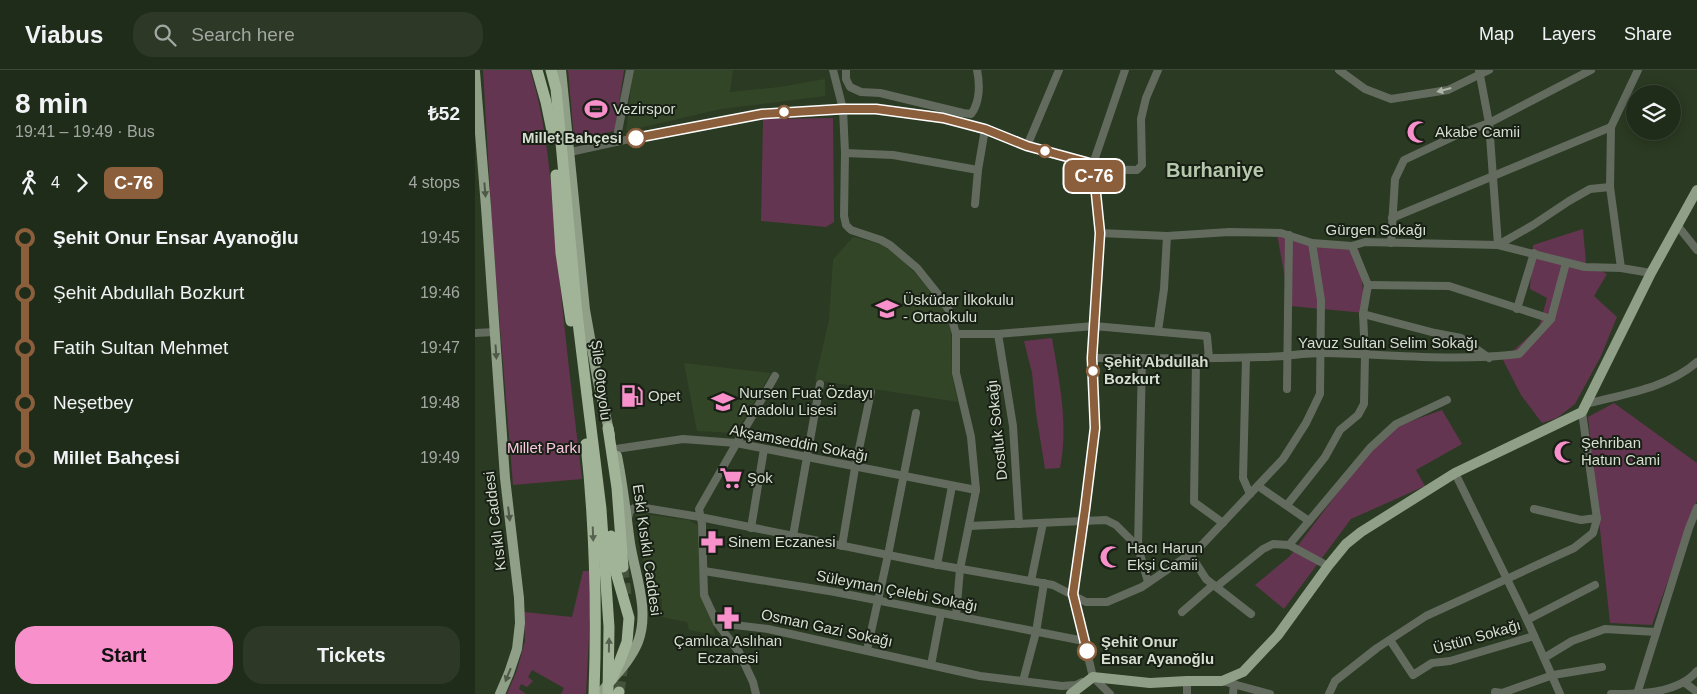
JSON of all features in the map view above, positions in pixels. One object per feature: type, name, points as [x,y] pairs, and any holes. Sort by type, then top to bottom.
[{"type":"highway","points":[[537,70],[553,136]]},
{"type":"highway","name":"Şile Otoyolu","points":[[544,70],[551,106],[561,253],[579,381],[592,512],[596,647],[594,694]]},
{"type":"highway","name":"Şile Otoyolu","points":[[551,70],[556,89],[575,295],[601,509],[615,693]]},
{"type":"highway","points":[[586,379],[605,474],[615,569],[629,618],[627,642],[611,680]]},
{"type":"highway","points":[[608,428],[617,488],[623,566]]},
{"type":"main road","name":"Eski Kısıklı Caddesi","points":[[561,70],[585,310],[608,428],[616,449],[642,604],[642,628],[633,654],[600,694]]},
{"type":"main road","name":"Kısıklı Caddesi","points":[[475,72],[505,478],[519,598],[517,650],[500,694]]},
{"type":"main road","points":[[1071,694],[1093,678],[1150,683],[1222,681],[1243,672],[1278,635],[1346,544],[1361,532],[1455,473],[1584,408],[1651,273],[1697,190]]},
{"type":"street","points":[[616,142],[630,70]]},
{"type":"street","points":[[833,70],[843,109],[845,153],[844,216],[846,225],[851,230],[862,235],[881,240],[905,256],[941,298],[950,312],[956,334],[956,373],[971,436],[976,490],[960,568],[956,616]]},
{"type":"street","points":[[846,70],[846,79],[850,87],[861,92],[880,93],[971,114],[975,108],[979,88],[977,70]]},
{"type":"street","points":[[1027,146],[1059,70]]},
{"type":"street","points":[[1111,694],[1093,678],[1073,594],[1095,428],[1092,358],[1100,233],[1093,164],[1125,70]]},
{"type":"street","points":[[570,152],[762,114],[876,109],[934,117],[985,129],[1027,146],[1107,168],[1137,170],[1142,165],[1141,120],[1146,98],[1158,70]]},
{"type":"street","points":[[1339,70],[1365,89],[1391,99],[1448,90],[1480,72],[1489,70]]},
{"type":"street","points":[[1391,243],[1395,178],[1404,160],[1459,134],[1489,123],[1591,70]]},
{"type":"street","points":[[1621,268],[1610,187],[1611,127],[1638,70]]},
{"type":"street","points":[[1480,72],[1489,123],[1498,245],[1589,190],[1610,187]]},
{"type":"street","points":[[1392,218],[1611,127]]},
{"type":"street","points":[[975,204],[978,170],[985,129]]},
{"type":"street","points":[[845,153],[893,156],[978,170]]},
{"type":"street","points":[[1677,225],[1697,250]]},
{"type":"street","name":"Gürgen Sokağı","points":[[1100,233],[1167,236],[1229,232],[1281,233],[1312,243],[1352,246],[1365,242],[1498,245],[1585,267],[1621,268],[1651,273]]},
{"type":"street","points":[[1287,389],[1289,235]]},
{"type":"street","points":[[1158,332],[1164,289],[1167,236]]},
{"type":"street","points":[[627,522],[630,511],[634,508],[700,517],[937,565],[1044,583],[1053,585],[1087,602],[1107,602],[1148,582],[1199,548],[1283,459],[1307,423],[1320,394],[1321,300],[1312,243]]},
{"type":"street","points":[[1287,506],[1325,457],[1340,430],[1358,415],[1363,404],[1365,355],[1363,314],[1368,285],[1352,246]]},
{"type":"street","points":[[1517,309],[1534,253]]},
{"type":"street","name":"Yavuz Sultan Selim Sokağı","points":[[1092,358],[1246,358],[1287,357],[1321,353],[1456,359],[1489,358],[1519,354],[1551,319],[1566,263]]},
{"type":"street","points":[[1368,285],[1449,286],[1551,319]]},
{"type":"street","points":[[1363,314],[1461,338],[1489,358]]},
{"type":"street","points":[[956,334],[998,334],[1094,326],[1207,336],[1209,358]]},
{"type":"street","points":[[475,333],[495,332]]},
{"type":"street","name":"Dostluk Sokağı","points":[[998,334],[1013,426],[1019,524]]},
{"type":"street","points":[[1142,358],[1138,548],[1148,582]]},
{"type":"street","points":[[1246,358],[1243,478],[1249,494]]},
{"type":"street","points":[[1196,359],[1194,502],[1223,523]]},
{"type":"street","points":[[1329,694],[1335,681],[1426,616],[1574,548],[1593,533],[1597,518],[1584,408],[1657,385],[1687,370],[1697,362]]},
{"type":"street","points":[[756,694],[753,682],[739,652],[717,623],[704,595],[702,524],[699,509],[775,376]]},
{"type":"street","points":[[793,536],[820,384]]},
{"type":"street","points":[[842,546],[855,468],[871,392]]},
{"type":"street","points":[[1289,545],[1370,448],[1395,424],[1447,400]]},
{"type":"street","points":[[867,650],[889,555],[916,413]]},
{"type":"street","name":"Akşamseddin Sokağı","points":[[616,449],[683,439],[736,443],[855,468],[976,490]]},
{"type":"street","points":[[751,528],[763,449]]},
{"type":"street","points":[[1455,473],[1527,620],[1560,694]]},
{"type":"street","points":[[937,565],[952,486]]},
{"type":"street","points":[[1258,486],[1309,521]]},
{"type":"street","points":[[1638,694],[1656,632],[1697,508]]},
{"type":"street","points":[[1534,509],[1581,520],[1597,518]]},
{"type":"street","points":[[969,526],[1106,520],[1116,525],[1138,548]]},
{"type":"street","points":[[1031,581],[1043,523]]},
{"type":"street","points":[[1182,612],[1263,549],[1273,544],[1289,545],[1328,566]]},
{"type":"street","points":[[1190,554],[1205,579],[1251,614]]},
{"type":"street","name":"Süleyman Çelebi Sokağı","points":[[704,571],[835,592],[1084,641]]},
{"type":"street","points":[[1023,681],[1036,632],[1044,583]]},
{"type":"street","points":[[1527,620],[1595,585]]},
{"type":"street","points":[[931,665],[941,613]]},
{"type":"street","name":"Osman Gazi Sokağı","points":[[717,623],[769,628],[981,676],[1062,686],[1076,685],[1093,678]]},
{"type":"street","points":[[1544,658],[1572,641],[1605,629],[1656,632]]},
{"type":"street","name":"Üstün Sokağı","points":[[1390,640],[1413,675],[1432,663],[1450,661],[1533,636]]},
{"type":"street","points":[[1495,692],[1502,693],[1553,675],[1602,667]]},
{"type":"street","points":[[1611,694],[1638,694],[1664,691],[1684,682],[1697,671]]},
{"type":"street","points":[[1187,681],[1187,694]]},
{"type":"street","points":[[1222,681],[1270,694]]},
{"type":"street","points":[[1684,682],[1697,692]]},
{"type":"street","points":[[1233,694],[1234,684]]},
{"type":"shaded area","points":[[633,70],[733,70],[730,92],[780,87],[825,79],[825,96],[721,109],[626,131]]},
{"type":"shaded area","name":"Üsküdar İlkokulu - Ortaokulu","points":[[853,237],[881,244],[900,257],[938,299],[951,324],[952,377],[958,402],[815,380],[829,320],[833,260]]},
{"type":"shaded area","name":"Nursen Fuat Özdayı Anadolu Lisesi","points":[[684,363],[771,373],[736,433],[697,431]]},
{"type":"shaded area","points":[[635,513],[688,520],[698,525],[715,635],[689,630],[687,622],[662,617],[662,599],[649,596]]},
{"type":"green space","name":"Millet Parkı","points":[[483,70],[530,70],[536,93],[548,161],[582,479],[513,485],[493,242]]},
{"type":"green space","points":[[568,70],[624,70],[615,131],[574,139]]},
{"type":"green space","points":[[833,118],[834,222],[826,227],[761,221],[763,119]]},
{"type":"green space","points":[[1583,229],[1586,263],[1607,274],[1594,296],[1617,317],[1601,356],[1575,404],[1557,418],[1542,423],[1521,395],[1503,360],[1539,327],[1547,298],[1530,289],[1533,245]]},
{"type":"green space","points":[[1277,234],[1359,250],[1365,313],[1290,306]]},
{"type":"green space","points":[[1052,338],[1062,403],[1064,436],[1060,468],[1045,469],[1032,373],[1024,341]]},
{"type":"green space","points":[[1614,403],[1697,463],[1697,500],[1652,625],[1610,623],[1588,417]]},
{"type":"green space","points":[[1442,410],[1462,444],[1416,470],[1425,486],[1351,519],[1284,609],[1255,585],[1290,556],[1360,463],[1395,427]]},
{"type":"green space","points":[[583,571],[589,571],[590,616],[586,694],[561,694],[564,688],[532,670],[528,677],[533,681],[527,687],[521,684],[519,689],[526,694],[507,694],[517,670],[525,641],[524,612],[572,617]]},
{"type":"tunnel","points":[[623,567],[626,595]]},
{"type":"tunnel","points":[[619,692],[623,664]]},
{"type":"bus line","name":"C-76","points":[[636,138],[762,114],[876,109],[943,118],[985,129],[1027,146],[1093,164],[1100,233],[1092,358],[1095,428],[1073,594],[1087,651]]},
{"type":"place","name":"Vezirspor","points":[[596,109]]},
{"type":"place","name":"Akabe Camii","points":[[1418,132]]},
{"type":"place","name":"Millet Bahçesi","points":[[636,138]]},
{"type":"place","name":"Üsküdar İlkokulu - Ortaokulu","points":[[887,309]]},
{"type":"place","name":"Şehit Abdullah Bozkurt","points":[[1093,371]]},
{"type":"place","name":"Opet","points":[[632,396]]},
{"type":"place","name":"Nursen Fuat Özdayı Anadolu Lisesi","points":[[723,402]]},
{"type":"place","name":"Şehriban Hatun Cami","points":[[1565,452]]},
{"type":"place","name":"Şok","points":[[731,478]]},
{"type":"place","name":"Sinem Eczanesi","points":[[712,542]]},
{"type":"place","name":"Hacı Harun Ekşi Camii","points":[[1111,557]]},
{"type":"place","name":"Çamlıca Aslıhan Eczanesi","points":[[728,618]]},
{"type":"place","name":"Şehit Onur Ensar Ayanoğlu","points":[[1087,651]]},
{"type":"district","name":"Burhaniye","points":[[1215,170]]}]
